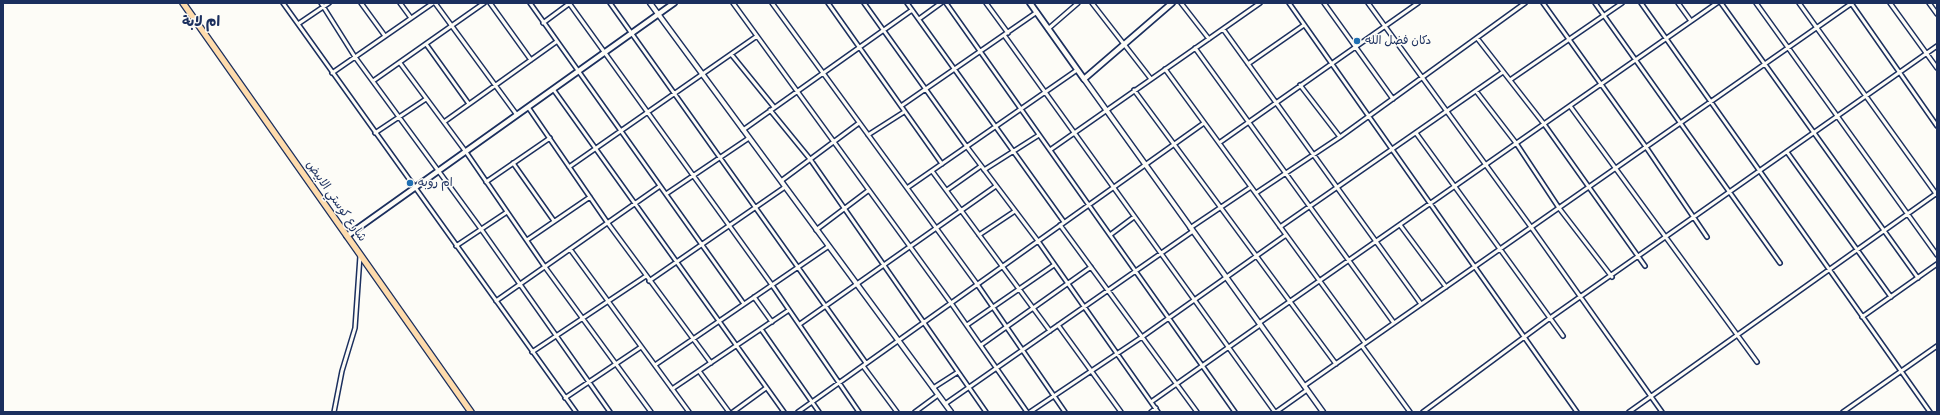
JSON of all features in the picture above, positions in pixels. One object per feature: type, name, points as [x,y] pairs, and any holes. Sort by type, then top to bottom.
[{"type":"highway","name":"شارع كوستي الابيض","points":[[183,3],[471,412]]},
{"type":"main road","points":[[347,236],[674,3]]},
{"type":"main road","points":[[1030,3],[1084,79],[1172,3]]},
{"type":"street","points":[[283,3],[414,188],[576,412]]},
{"type":"street","points":[[321,3],[355,57],[481,229],[519,285],[610,412]]},
{"type":"street","points":[[298,24],[329,3]]},
{"type":"street","points":[[361,3],[385,36]]},
{"type":"street","points":[[400,3],[411,18]]},
{"type":"street","points":[[332,73],[434,3],[496,85],[516,115]]},
{"type":"street","points":[[373,82],[484,3]]},
{"type":"street","points":[[490,3],[532,60]]},
{"type":"street","points":[[530,3],[556,42],[744,304]]},
{"type":"street","points":[[543,23],[570,3],[604,53],[694,175],[800,324],[859,412]]},
{"type":"street","points":[[610,3],[673,94],[826,306],[897,412]]},
{"type":"street","points":[[650,3],[951,412]]},
{"type":"street","points":[[734,3],[911,247],[1028,412],[1142,337],[1193,299],[1286,235]]},
{"type":"street","points":[[772,3],[977,284],[1065,412]]},
{"type":"street","points":[[828,3],[942,164]]},
{"type":"street","points":[[864,3],[967,147],[1038,241],[1158,412]]},
{"type":"street","points":[[907,3],[1064,222]]},
{"type":"street","points":[[918,19],[941,3]]},
{"type":"street","points":[[946,3],[1235,412]]},
{"type":"street","points":[[986,3],[1113,188],[1275,412],[1307,390]]},
{"type":"street","points":[[1048,29],[1078,3]]},
{"type":"street","points":[[1092,3],[1151,79]]},
{"type":"street","points":[[1181,3],[1209,39]]},
{"type":"street","points":[[1050,150],[1260,3]]},
{"type":"street","points":[[1289,3],[1577,412]]},
{"type":"street","points":[[1324,3],[1393,99]]},
{"type":"street","points":[[1368,3],[1581,296],[1662,412]]},
{"type":"street","points":[[1219,143],[1418,3]]},
{"type":"street","points":[[1256,193],[1340,137],[1526,3]]},
{"type":"street","points":[[1543,3],[1646,147],[1707,238]]},
{"type":"street","points":[[1595,3],[1780,263]]},
{"type":"street","points":[[1510,80],[1622,3]]},
{"type":"street","points":[[1641,3],[1930,412]]},
{"type":"street","points":[[1678,3],[1691,21]]},
{"type":"street","points":[[1151,402],[1228,348],[1319,280],[1431,204],[1717,3]]},
{"type":"street","points":[[1720,3],[1918,278]]},
{"type":"street","points":[[1756,3],[1937,255]]},
{"type":"street","points":[[1629,412],[1937,194],[1799,3]]},
{"type":"street","points":[[1304,386],[1852,3],[1937,126]]},
{"type":"street","points":[[1890,3],[1937,68]]},
{"type":"street","points":[[1929,3],[1937,14]]},
{"type":"street","points":[[743,130],[912,10]]},
{"type":"street","points":[[901,106],[1036,12]]},
{"type":"street","points":[[1248,64],[1304,25]]},
{"type":"street","points":[[1223,29],[1421,304]]},
{"type":"street","points":[[569,166],[757,36]]},
{"type":"street","points":[[1477,38],[1544,124],[1588,188],[1645,266]]},
{"type":"street","points":[[444,122],[556,42]]},
{"type":"street","points":[[426,44],[469,104]]},
{"type":"street","points":[[1423,412],[1550,318],[1937,46]]},
{"type":"street","points":[[1196,48],[1394,323]]},
{"type":"street","points":[[731,54],[774,107]]},
{"type":"street","points":[[400,63],[466,152],[545,267],[650,412]]},
{"type":"street","points":[[1165,69],[1365,343]]},
{"type":"street","points":[[907,188],[1077,70]]},
{"type":"street","points":[[1280,227],[1503,72]]},
{"type":"street","points":[[1084,79],[1323,412]]},
{"type":"street","points":[[1300,85],[1340,137]]},
{"type":"street","points":[[553,89],[784,412]]},
{"type":"street","points":[[1134,90],[1336,364]]},
{"type":"street","points":[[1476,91],[1516,143],[1559,208],[1611,276]]},
{"type":"street","points":[[375,133],[426,98]]},
{"type":"street","points":[[1570,106],[1757,362]]},
{"type":"street","points":[[528,107],[649,281],[711,363]]},
{"type":"street","points":[[770,110],[810,159],[986,412]]},
{"type":"street","points":[[868,135],[904,112]]},
{"type":"street","points":[[780,181],[859,123]]},
{"type":"street","points":[[798,412],[1204,123]]},
{"type":"street","points":[[1416,133],[1456,186],[1563,336]]},
{"type":"street","points":[[984,170],[1039,135]]},
{"type":"street","points":[[486,182],[550,138]]},
{"type":"street","points":[[666,194],[749,138]]},
{"type":"street","points":[[1787,152],[1891,297]]},
{"type":"street","points":[[513,163],[554,222]]},
{"type":"street","points":[[947,190],[981,166]]},
{"type":"street","points":[[932,171],[1032,309],[1050,331]]},
{"type":"street","points":[[496,301],[660,186]]},
{"type":"street","points":[[800,324],[996,186]]},
{"type":"street","points":[[649,281],[785,187]]},
{"type":"street","points":[[945,404],[1161,254],[1251,187]]},
{"type":"street","points":[[816,230],[869,190]]},
{"type":"street","points":[[527,240],[590,197]]},
{"type":"street","points":[[979,236],[1015,211]]},
{"type":"street","points":[[456,246],[507,212]]},
{"type":"street","points":[[1110,235],[1134,217]]},
{"type":"street","points":[[1060,225],[1197,412]]},
{"type":"street","points":[[1400,225],[1446,287]]},
{"type":"street","points":[[655,365],[829,246]]},
{"type":"street","points":[[570,249],[689,412]]},
{"type":"street","points":[[334,412],[342,371],[356,328],[360,254]]},
{"type":"street","points":[[1862,317],[1937,264]]},
{"type":"street","points":[[967,325],[1054,265]]},
{"type":"street","points":[[981,345],[1091,267]]},
{"type":"street","points":[[532,352],[646,276]]},
{"type":"street","points":[[754,297],[772,322]]},
{"type":"street","points":[[672,389],[790,310]]},
{"type":"street","points":[[1058,325],[1121,412]]},
{"type":"street","points":[[761,329],[819,412]]},
{"type":"street","points":[[1362,346],[1410,412]]},
{"type":"street","points":[[1843,412],[1937,346]]},
{"type":"street","points":[[566,398],[641,347]]},
{"type":"street","points":[[699,371],[729,412]]},
{"type":"street","points":[[933,388],[958,372]]},
{"type":"street","points":[[733,412],[766,388]]},
{"type":"street","points":[[914,412],[938,395]]},
{"type":"street","points":[[1150,412],[1156,408]]},
{"type":"place","name":"دكان فضل الله","points":[[1357,41]]},
{"type":"place","name":"ام روبه","points":[[410,183]]},
{"type":"district","name":"ام لابة","points":[[201,22]]}]
